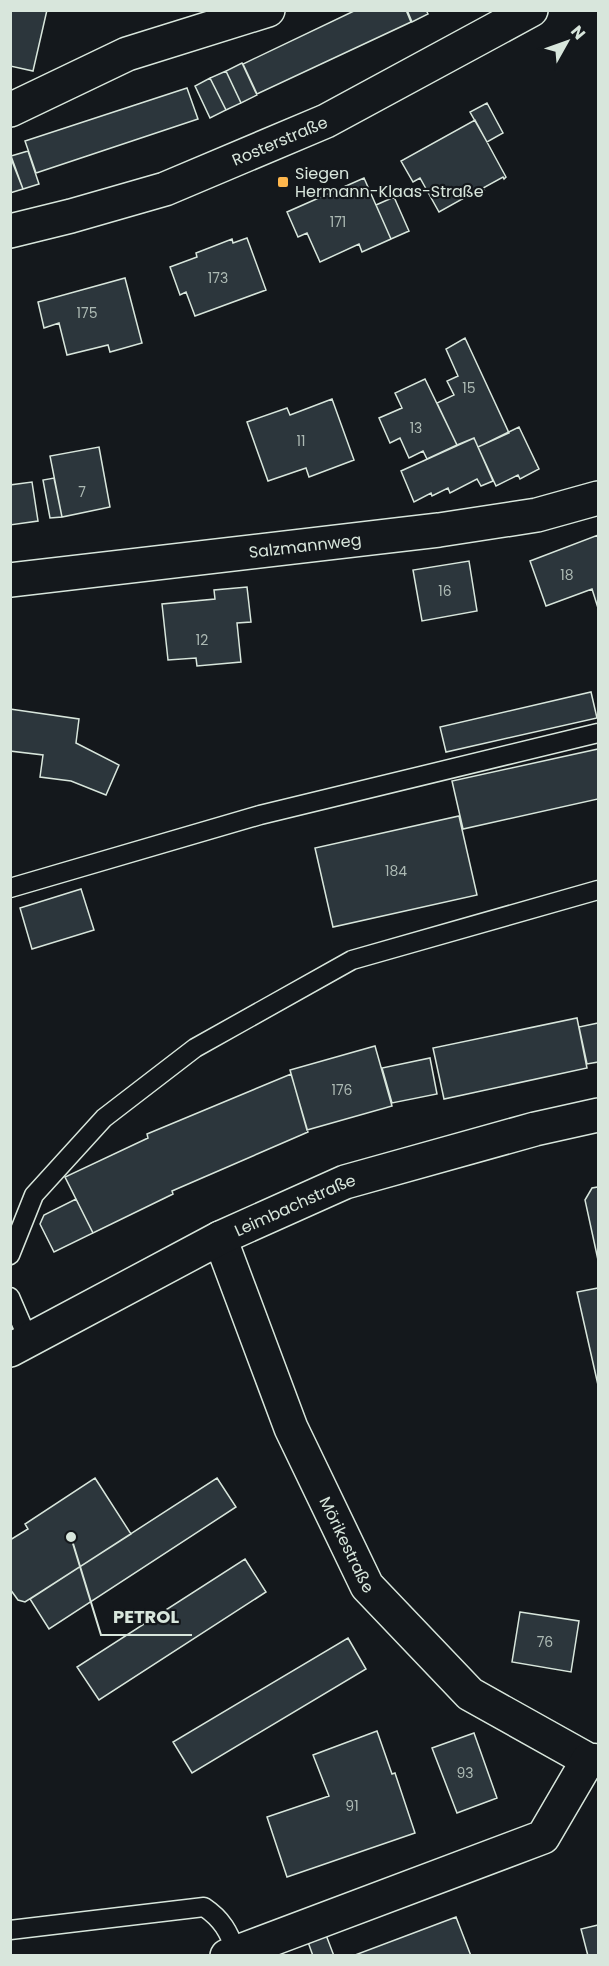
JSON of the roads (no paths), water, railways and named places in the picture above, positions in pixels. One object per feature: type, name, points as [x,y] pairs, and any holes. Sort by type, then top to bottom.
[{"type":"street","points":[[10,110],[127,54],[268,10]]},
{"type":"street","name":"Rosterstraße","points":[[10,231],[165,189],[326,121],[531,10]]},
{"type":"street","name":"Salzmannweg","points":[[10,580],[439,530],[537,515],[598,498]]},
{"type":"street","name":"Leimbachstraße","points":[[19,1345],[220,1238],[345,1182],[535,1129],[598,1115]]},
{"type":"street","name":"Mörikestraße","points":[[220,1238],[291,1428],[367,1586],[470,1694],[593,1760],[543,1837],[232,1954]]},
{"type":"lane","points":[[10,888],[260,815],[598,733]]},
{"type":"lane","points":[[10,1255],[34,1195],[104,1118],[195,1048],[352,960],[598,890]]},
{"type":"lane","points":[[10,1297],[19,1345]]},
{"type":"lane","points":[[10,1930],[204,1907],[219,1917],[231,1935],[232,1954]]},
{"type":"place","name":"Siegen Hermann-Klaas-Straße","points":[[283,182]]},
{"type":"place","name":"PETROL","points":[[71,1537]]}]
